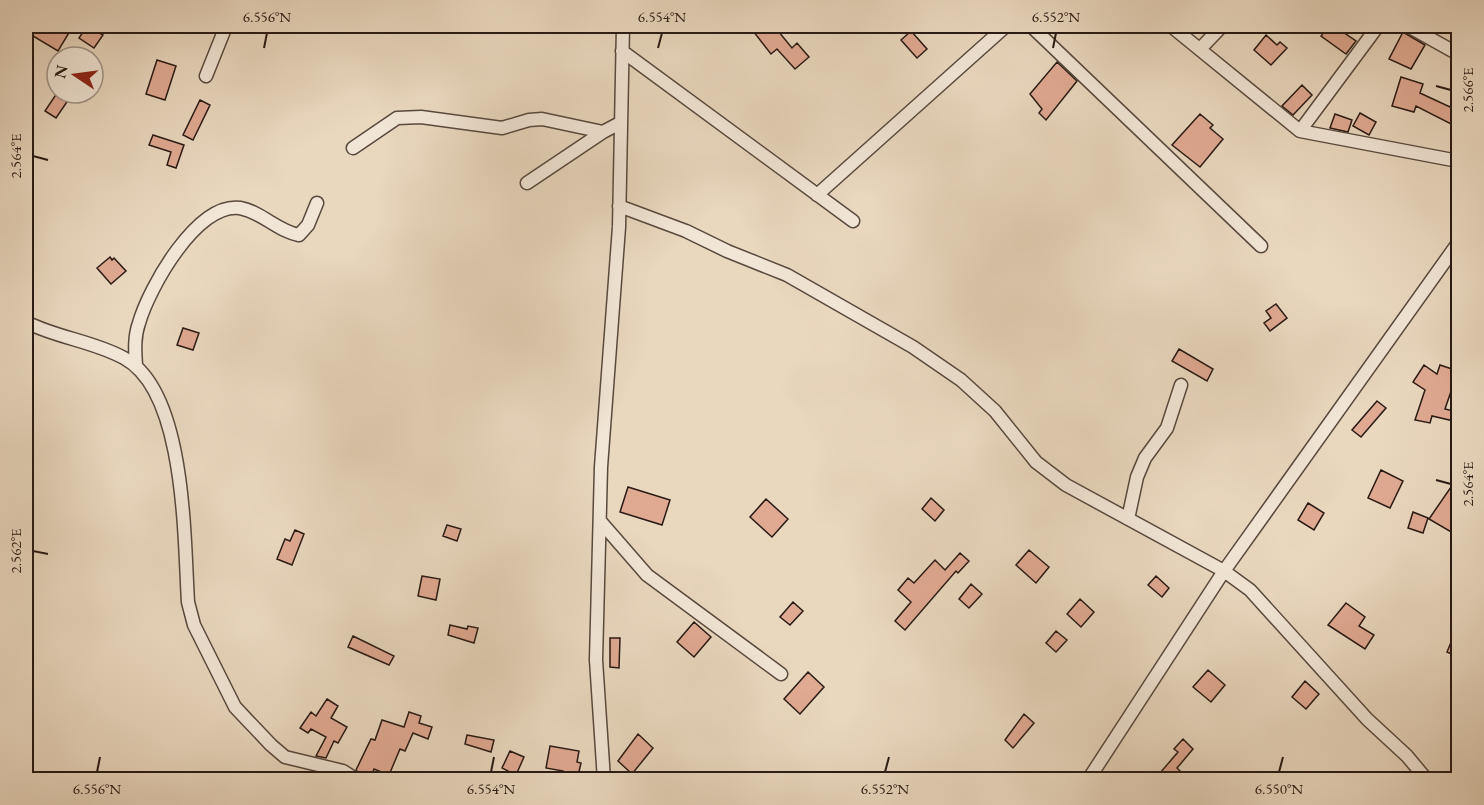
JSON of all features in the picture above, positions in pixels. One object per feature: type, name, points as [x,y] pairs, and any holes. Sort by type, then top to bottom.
[{"type":"street","points":[[206,76],[226,26]]},
{"type":"street","points":[[604,780],[596,660],[601,468],[619,206],[623,26]]},
{"type":"street","points":[[817,195],[1006,26]]},
{"type":"street","points":[[1031,26],[1261,246]]},
{"type":"street","points":[[1171,26],[1300,131],[1458,161]]},
{"type":"street","points":[[1200,49],[1222,26]]},
{"type":"street","points":[[1300,131],[1378,26]]},
{"type":"street","points":[[1408,26],[1458,54]]},
{"type":"street","points":[[622,51],[853,221]]},
{"type":"street","points":[[353,148],[397,118],[421,117],[502,128],[529,120],[542,119],[603,132]]},
{"type":"street","points":[[526,183],[603,132],[621,123]]},
{"type":"street","points":[[135,365],[139,323],[152,293],[179,249],[200,223],[219,210],[239,208],[258,214],[291,234],[298,235],[308,225],[317,203]]},
{"type":"street","points":[[619,206],[686,231],[727,251],[787,275],[913,347],[961,380],[995,411],[1036,462],[1066,485],[1224,571],[1250,590],[1366,719],[1407,756],[1427,780]]},
{"type":"street","points":[[1088,780],[1224,571],[1458,243]]},
{"type":"street","points":[[26,322],[94,345],[135,365],[145,376],[162,407],[176,448],[188,602],[194,625],[219,679],[235,707],[285,757],[343,771],[357,780]]},
{"type":"street","points":[[1128,519],[1137,477],[1145,458],[1167,428],[1181,385]]},
{"type":"street","points":[[600,521],[647,575],[781,674]]},
{"type":"building","points":[[33,26],[60,26],[70,31],[62,45],[48,45],[28,33]]},
{"type":"building","points":[[87,26],[103,35],[96,45],[90,45],[79,38]]},
{"type":"building","points":[[760,26],[774,26],[792,48],[797,43],[809,57],[795,69],[777,49],[771,54],[753,31]]},
{"type":"building","points":[[1329,26],[1334,26],[1356,41],[1346,54],[1321,36]]},
{"type":"building","points":[[911,31],[927,49],[917,58],[901,40]]},
{"type":"building","points":[[1403,32],[1425,45],[1411,69],[1389,59]]},
{"type":"building","points":[[1266,35],[1277,45],[1280,42],[1287,48],[1271,65],[1254,50]]},
{"type":"building","points":[[157,60],[176,66],[165,100],[146,94]]},
{"type":"building","points":[[1057,62],[1077,81],[1046,120],[1039,113],[1042,109],[1030,94]]},
{"type":"building","points":[[1401,77],[1423,84],[1420,93],[1450,107],[1458,89],[1458,117],[1455,126],[1416,106],[1414,112],[1392,106]]},
{"type":"building","points":[[1302,85],[1312,95],[1293,115],[1282,106]]},
{"type":"building","points":[[200,100],[210,105],[193,140],[183,135]]},
{"type":"building","points":[[49,105],[65,105],[56,118],[45,111]]},
{"type":"building","points":[[1360,113],[1376,122],[1369,135],[1353,126]]},
{"type":"building","points":[[1200,114],[1213,125],[1210,128],[1223,139],[1200,167],[1172,145]]},
{"type":"building","points":[[1335,114],[1352,120],[1348,132],[1330,128]]},
{"type":"building","points":[[153,135],[184,145],[176,168],[167,165],[171,152],[149,145]]},
{"type":"building","points":[[110,257],[112,260],[114,258],[126,271],[111,284],[97,268]]},
{"type":"building","points":[[1276,304],[1287,318],[1270,331],[1264,323],[1271,318],[1266,311]]},
{"type":"building","points":[[183,328],[199,333],[193,350],[177,345]]},
{"type":"building","points":[[1179,349],[1213,369],[1207,381],[1172,361]]},
{"type":"building","points":[[1424,365],[1437,374],[1440,365],[1458,371],[1445,409],[1458,412],[1458,422],[1432,416],[1430,423],[1415,420],[1425,390],[1413,382]]},
{"type":"building","points":[[1377,401],[1386,408],[1361,437],[1352,430]]},
{"type":"building","points":[[1381,470],[1403,481],[1390,508],[1368,498]]},
{"type":"building","points":[[628,487],[670,500],[662,525],[620,512]]},
{"type":"building","points":[[1451,487],[1458,492],[1458,536],[1429,519]]},
{"type":"building","points":[[931,498],[944,510],[935,521],[922,509]]},
{"type":"building","points":[[766,499],[788,519],[772,537],[750,517]]},
{"type":"building","points":[[1308,503],[1324,513],[1314,530],[1298,520]]},
{"type":"building","points":[[1413,512],[1428,518],[1423,533],[1408,528]]},
{"type":"building","points":[[447,525],[461,529],[457,541],[443,536]]},
{"type":"building","points":[[295,530],[304,534],[292,565],[277,559],[285,539],[290,541]]},
{"type":"building","points":[[1029,550],[1049,567],[1036,583],[1016,565]]},
{"type":"building","points":[[960,553],[969,561],[958,573],[956,571],[905,630],[895,621],[911,602],[898,590],[908,578],[914,583],[935,560],[945,570]]},
{"type":"building","points":[[422,576],[440,579],[436,600],[418,596]]},
{"type":"building","points":[[1156,576],[1169,588],[1162,597],[1148,585]]},
{"type":"building","points":[[971,584],[982,594],[969,608],[959,599]]},
{"type":"building","points":[[1080,599],[1094,612],[1081,627],[1067,614]]},
{"type":"building","points":[[793,602],[803,611],[790,625],[780,617]]},
{"type":"building","points":[[1346,603],[1365,617],[1359,626],[1374,635],[1365,649],[1328,625]]},
{"type":"building","points":[[694,622],[711,637],[694,657],[677,642]]},
{"type":"building","points":[[450,625],[467,629],[468,626],[478,628],[474,643],[448,635]]},
{"type":"building","points":[[1458,625],[1458,651],[1457,656],[1447,652]]},
{"type":"building","points":[[1056,631],[1067,640],[1056,652],[1046,643]]},
{"type":"building","points":[[353,636],[394,656],[389,665],[348,647]]},
{"type":"building","points":[[610,638],[620,638],[619,668],[610,667]]},
{"type":"building","points":[[1208,670],[1225,685],[1211,702],[1193,687]]},
{"type":"building","points":[[808,672],[824,687],[800,714],[784,699]]},
{"type":"building","points":[[1305,681],[1319,694],[1306,709],[1292,697]]},
{"type":"building","points":[[327,699],[338,706],[331,718],[347,727],[338,743],[334,741],[326,758],[316,756],[326,737],[311,729],[308,733],[300,728],[311,712],[316,716]]},
{"type":"building","points":[[409,712],[421,716],[419,723],[432,727],[428,739],[413,733],[405,751],[400,749],[389,775],[374,769],[370,780],[365,780],[356,770],[371,739],[375,740],[382,720],[404,727]]},
{"type":"building","points":[[1024,714],[1034,723],[1013,748],[1005,740]]},
{"type":"building","points":[[638,734],[653,748],[632,774],[618,761]]},
{"type":"building","points":[[467,735],[494,740],[491,752],[465,744]]},
{"type":"building","points":[[1183,739],[1193,749],[1177,768],[1189,780],[1154,780],[1178,752],[1174,749]]},
{"type":"building","points":[[550,746],[579,751],[577,762],[581,763],[577,780],[558,780],[563,771],[546,768]]},
{"type":"building","points":[[510,751],[524,757],[516,775],[502,768]]}]
